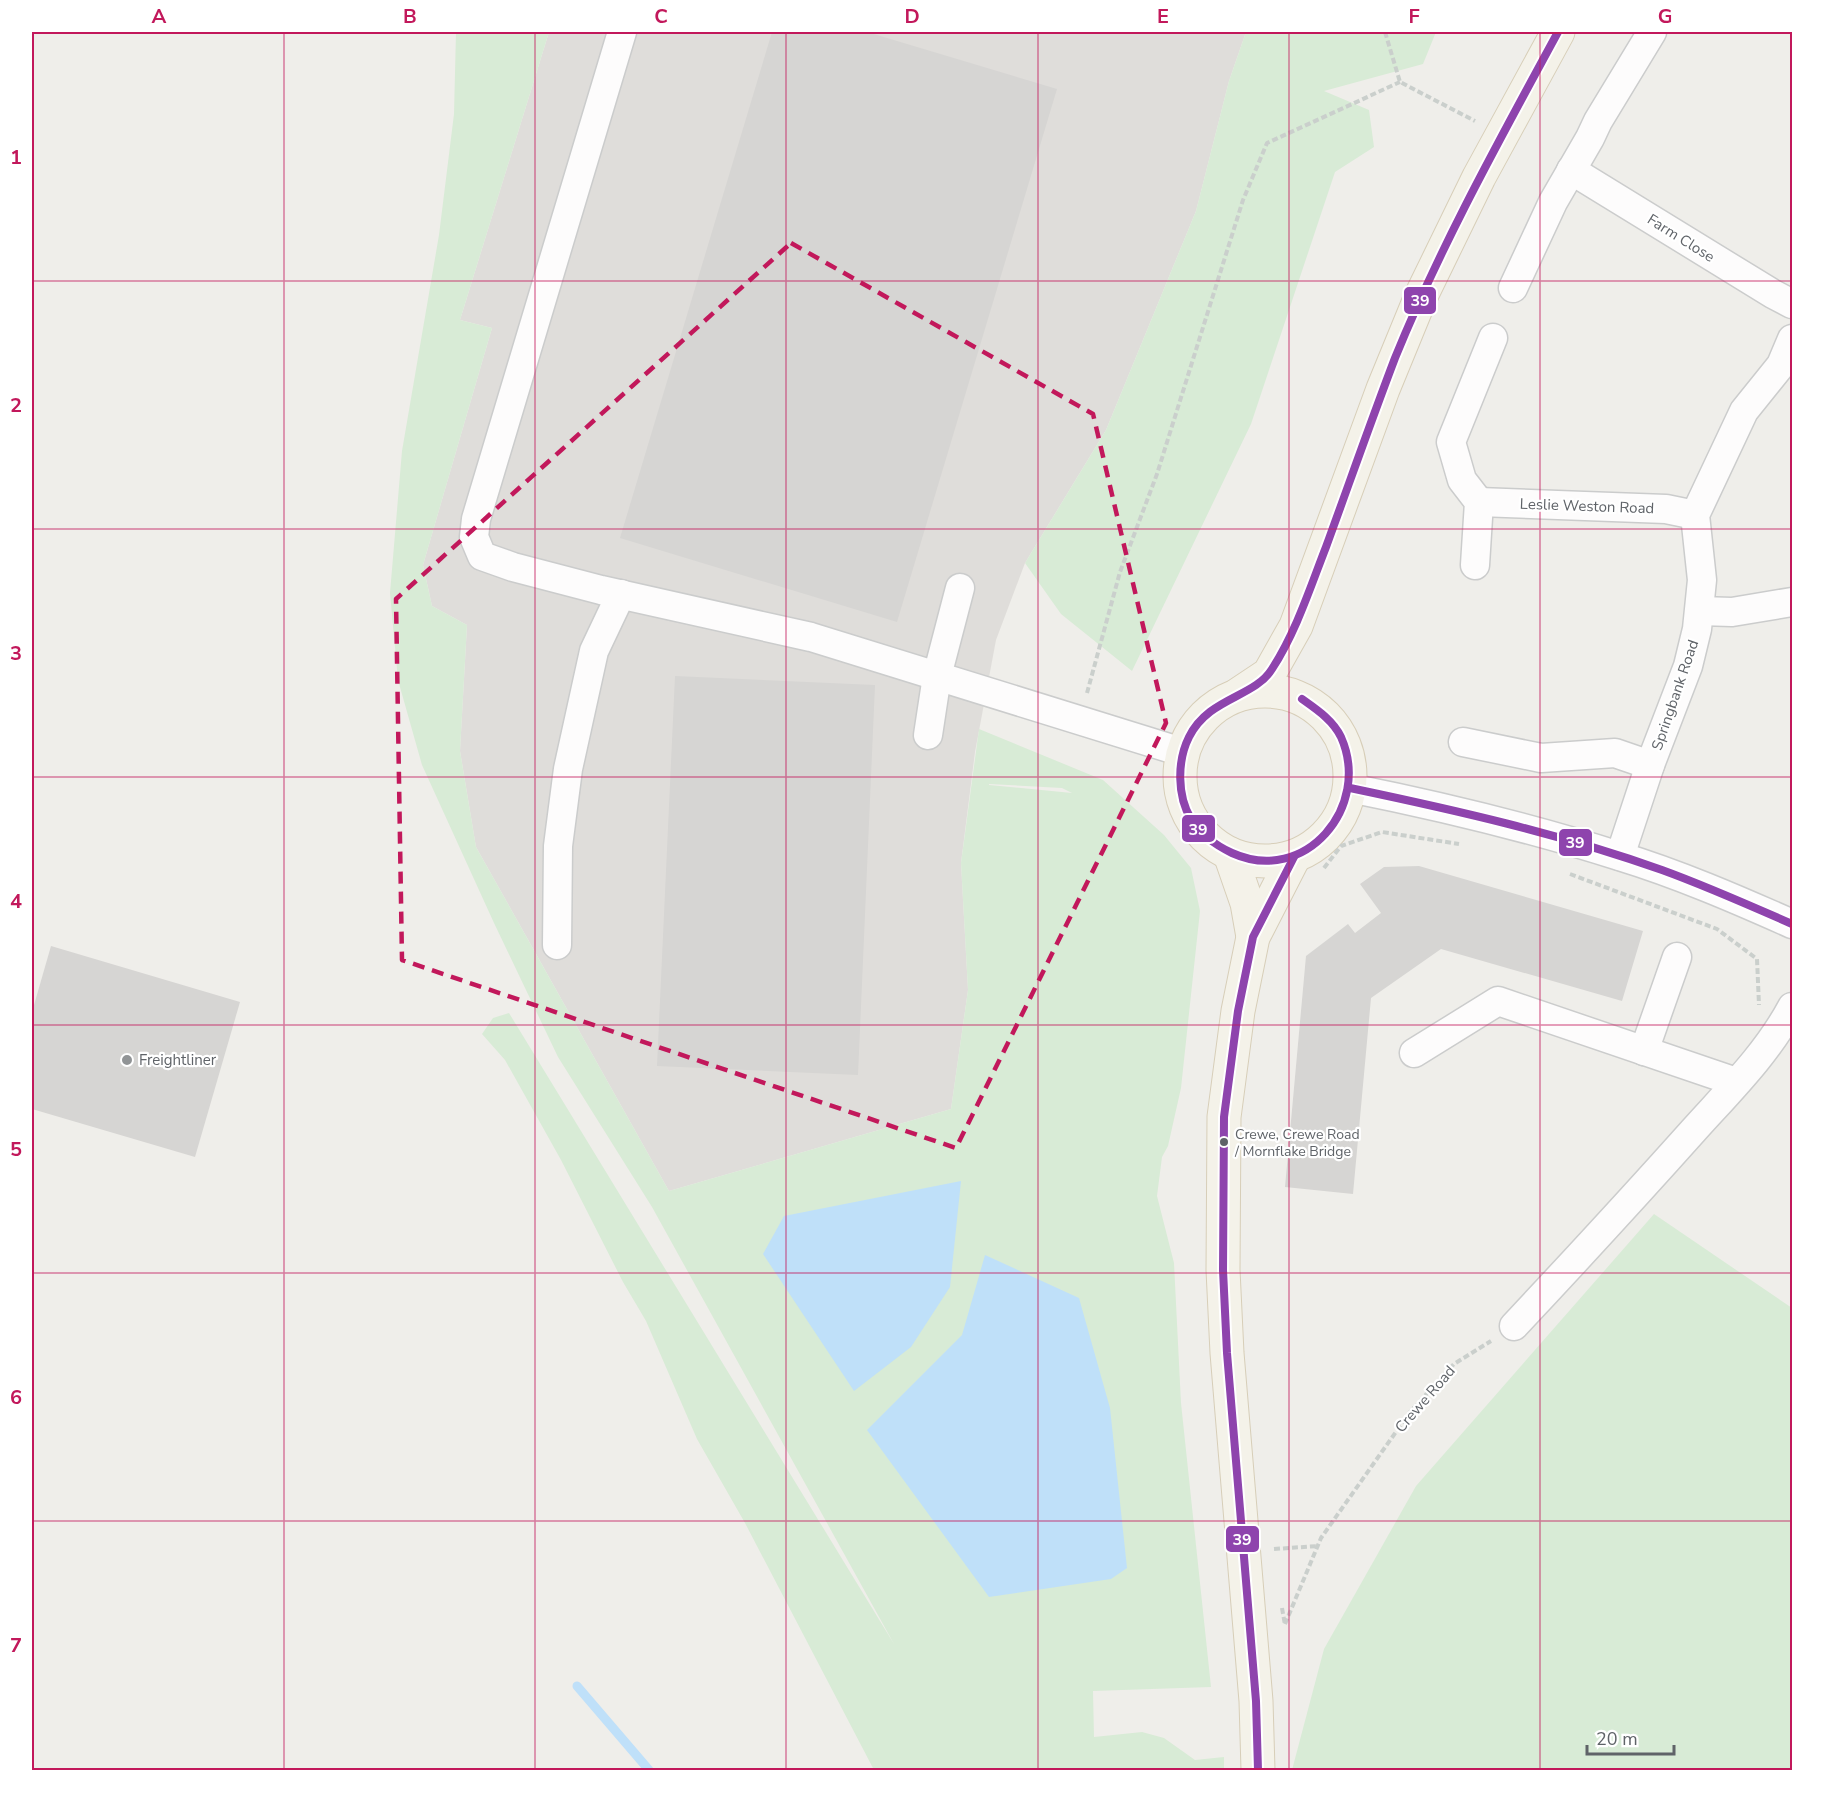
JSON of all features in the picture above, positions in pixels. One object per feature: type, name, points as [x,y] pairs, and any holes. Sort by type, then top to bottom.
[{"type":"main road","points":[[1308,864],[1262,862],[1230,854],[1204,837],[1187,812],[1179,782],[1182,752],[1194,726],[1214,706],[1239,694],[1269,674],[1296,626],[1383,388],[1422,294],[1502,134],[1558,32]]},
{"type":"main road","points":[[1296,626],[1298,679],[1302,699]]},
{"type":"main road","points":[[1239,694],[1271,690],[1302,699],[1324,714],[1340,735],[1349,760],[1350,788],[1340,817],[1253,937]]},
{"type":"main road","points":[[1230,854],[1248,903],[1253,937],[1236,1023],[1224,1117],[1223,1270],[1230,1409],[1256,1701],[1258,1770]]},
{"type":"street","points":[[621,32],[476,519],[474,537],[482,556],[513,567],[621,594],[811,637],[1182,752]]},
{"type":"street","points":[[1513,288],[1552,201],[1653,32]]},
{"type":"street","name":"Farm Close","points":[[1571,170],[1792,304]]},
{"type":"street","points":[[1475,565],[1470,491],[1451,442],[1493,338]]},
{"type":"street","points":[[1695,515],[1744,411],[1781,365],[1792,339]]},
{"type":"street","name":"Leslie Weston Road","points":[[1470,491],[1666,508],[1695,515]]},
{"type":"street","name":"Springbank Road","points":[[1620,856],[1650,765],[1688,666],[1700,612],[1702,580],[1695,515]]},
{"type":"street","points":[[928,735],[937,676],[960,588]]},
{"type":"street","points":[[557,945],[558,846],[568,770],[594,651],[621,594]]},
{"type":"street","points":[[1700,612],[1732,612],[1792,602]]},
{"type":"street","points":[[1463,742],[1541,758],[1615,753],[1650,765]]},
{"type":"street","points":[[1350,788],[1436,805],[1620,856],[1728,896],[1792,924]]},
{"type":"street","points":[[1644,1051],[1677,957]]},
{"type":"street","points":[[1414,1053],[1498,1001],[1736,1082]]},
{"type":"street","points":[[1514,1326],[1616,1217],[1761,1055],[1792,1007]]},
{"type":"path","points":[[1386,32],[1400,82],[1502,134]]},
{"type":"path","points":[[1080,720],[1120,572],[1157,474],[1243,200],[1267,143],[1400,82]]},
{"type":"path","points":[[1308,864],[1341,846],[1382,832],[1470,846]]},
{"type":"path","points":[[1560,870],[1717,929],[1757,959],[1759,1012]]},
{"type":"path","name":"Crewe Road","points":[[1283,1636],[1285,1625],[1322,1538],[1410,1412],[1454,1364],[1514,1326]]},
{"type":"path","points":[[1272,1538],[1275,1560]]},
{"type":"path","points":[[1273,1549],[1318,1546]]},
{"type":"path","points":[[1281,1604],[1285,1625]]},
{"type":"highlighted area","points":[[791,243],[1093,414],[1166,723],[956,1148],[402,960],[396,599]]},
{"type":"shaded area","points":[[549,32],[1246,32],[1229,81],[1196,211],[1106,430],[1025,563],[996,640],[975,752],[961,863],[968,990],[951,1109],[669,1191],[476,847],[460,751],[467,625],[432,606],[423,565],[492,328],[460,320]]},
{"type":"green space","points":[[456,32],[549,32],[460,320],[492,328],[423,565],[432,606],[467,625],[460,751],[476,847],[669,1191],[951,1109],[968,990],[961,863],[979,729],[1103,780],[1164,835],[1191,868],[1200,911],[1181,1088],[1168,1146],[1162,1157],[1157,1196],[1174,1263],[1181,1403],[1211,1687],[1093,1691],[1094,1737],[1142,1732],[1164,1738],[1195,1760],[1224,1757],[1224,1770],[874,1770],[745,1523],[697,1439],[646,1321],[623,1282],[561,1160],[505,1060],[482,1034],[493,1018],[509,1013],[894,1644],[652,1207],[558,1057],[422,765],[398,680],[390,593],[402,451],[439,235],[454,114]],"holes":[[[989,784],[1062,788],[1072,793]]]},
{"type":"green space","points":[[1246,32],[1436,32],[1423,64],[1324,91],[1369,110],[1374,147],[1335,172],[1251,424],[1132,671],[1061,614],[1025,563],[1106,430],[1196,211],[1229,81]]},
{"type":"green space","points":[[1654,1214],[1792,1308],[1792,1770],[1292,1770],[1324,1649],[1416,1486]]},
{"type":"water","points":[[961,1181],[950,1287],[911,1347],[854,1391],[763,1254],[784,1216]]},
{"type":"water","points":[[985,1255],[1079,1298],[1110,1408],[1127,1568],[1111,1579],[989,1597],[867,1430],[962,1335]]},
{"type":"building","points":[[772,32],[867,32],[1057,89],[897,622],[620,538]]},
{"type":"building","points":[[675,676],[875,685],[858,1075],[657,1066]]},
{"type":"building","points":[[1419,866],[1643,931],[1622,1001],[1441,949],[1371,998],[1353,1194],[1285,1187],[1306,956],[1348,924],[1355,933],[1381,913],[1360,884],[1384,867]]},
{"type":"building","name":"Freightliner","points":[[51,946],[240,1002],[195,1157],[32,1109],[32,1012]]},
{"type":"waterway","points":[[577,1686],[649,1770]]},
{"type":"transit line","name":"39","points":[[1302,699],[1329,720],[1341,737],[1348,763],[1347,789],[1339,813],[1326,834],[1307,849],[1284,859],[1259,860],[1232,853],[1204,835],[1186,810],[1180,778],[1185,746],[1198,724],[1208,714],[1264,679],[1281,655],[1308,594],[1395,358],[1413,316],[1472,193],[1558,32]]},
{"type":"transit line","name":"39","points":[[1350,788],[1468,814],[1585,845],[1678,876],[1792,924]]},
{"type":"transit line","name":"39","points":[[1258,1770],[1256,1701],[1227,1353],[1223,1270],[1224,1117],[1238,1011],[1253,937],[1294,857]]},
{"type":"place","name":"Freightliner","points":[[127,1060]]},
{"type":"place","name":"Crewe, Crewe Road / Mornflake Bridge","points":[[1224,1142]]}]
